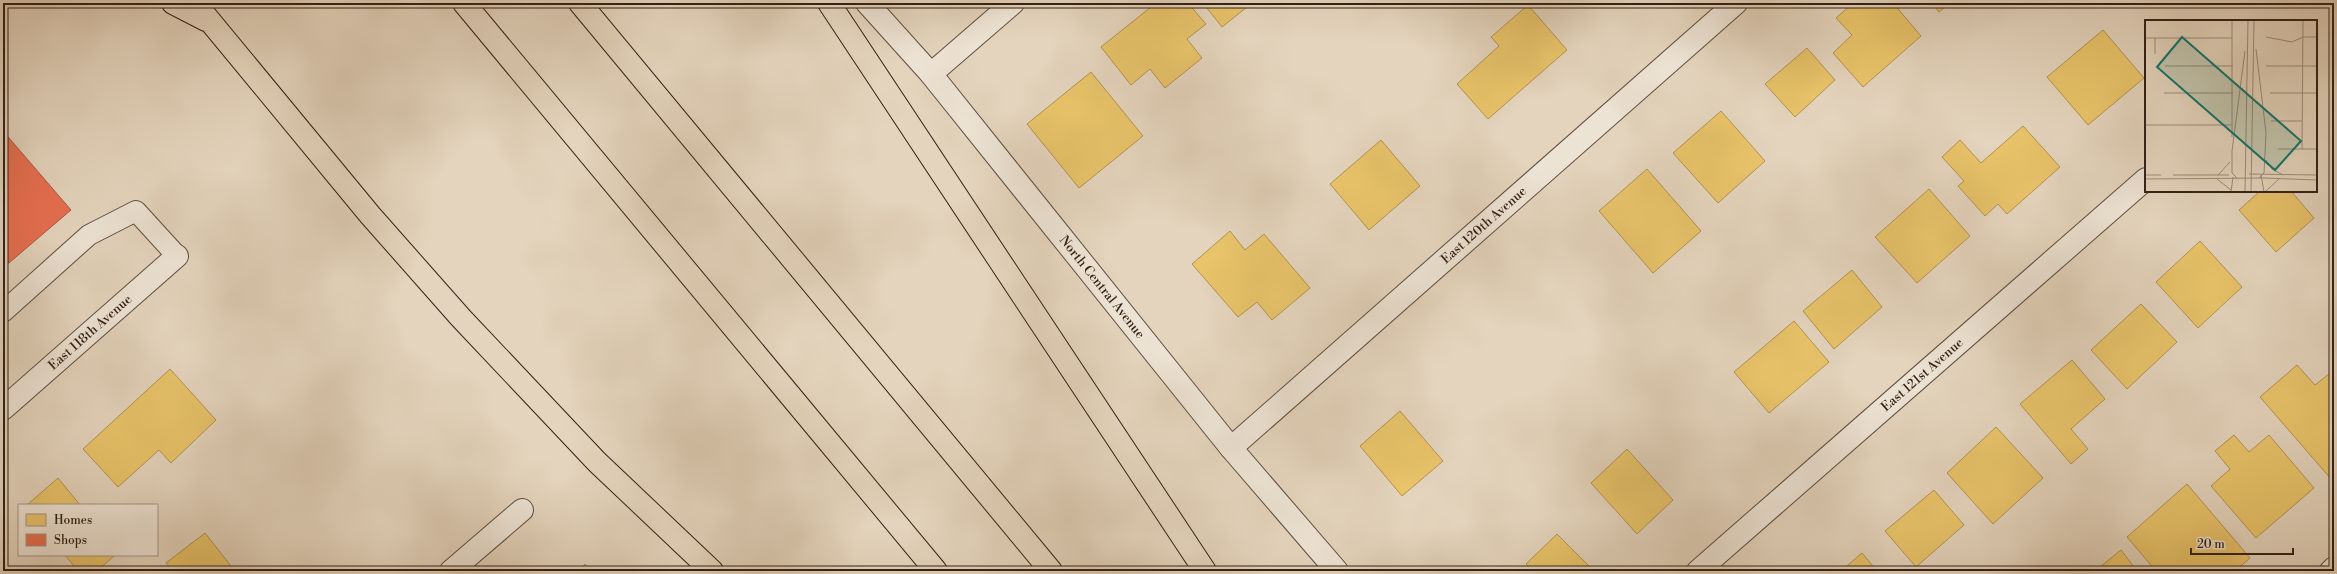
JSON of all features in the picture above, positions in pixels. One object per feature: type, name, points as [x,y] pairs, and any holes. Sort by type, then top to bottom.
[{"type":"highway","points":[[173,3],[207,20]]},
{"type":"highway","points":[[195,3],[207,20],[370,215],[461,318],[597,462],[712,571]]},
{"type":"highway","points":[[464,3],[936,571]]},
{"type":"highway","points":[[580,3],[1051,571]]},
{"type":"highway","points":[[829,3],[1205,571]]},
{"type":"street","name":"North Central Avenue","points":[[867,3],[931,74],[1231,448],[1337,571]]},
{"type":"street","points":[[931,74],[1014,3]]},
{"type":"street","name":"East 120th Avenue","points":[[1231,448],[1736,3]]},
{"type":"street","name":"East 121st Avenue","points":[[1698,571],[2145,180]]},
{"type":"street","name":"East 118th Avenue","points":[[3,409],[177,256]]},
{"type":"street","points":[[451,571],[522,510]]},
{"type":"street","points":[[2331,571],[2334,568]]},
{"type":"lane","points":[[3,312],[89,235],[136,211],[177,256]]},
{"type":"building: Homes","points":[[1156,3],[1188,3],[1206,24],[1187,39],[1202,58],[1165,88],[1150,69],[1131,85],[1101,47]]},
{"type":"building: Homes","points":[[1203,3],[1252,3],[1222,27]]},
{"type":"building: Homes","points":[[1853,3],[1893,3],[1921,36],[1863,87],[1833,53],[1852,35],[1836,18]]},
{"type":"building: Homes","points":[[1932,3],[1950,3],[1939,12]]},
{"type":"building: Homes","points":[[1528,5],[1567,50],[1488,119],[1457,84],[1499,46],[1491,37]]},
{"type":"building: Homes","points":[[2103,30],[2144,78],[2088,125],[2047,77]]},
{"type":"building: Homes","points":[[1807,48],[1835,80],[1795,117],[1765,84]]},
{"type":"building: Homes","points":[[1091,72],[1143,136],[1079,188],[1027,124]]},
{"type":"building: Homes","points":[[1721,111],[1765,161],[1718,203],[1673,153]]},
{"type":"building: Homes","points":[[2023,126],[2060,167],[2007,214],[1998,204],[1985,216],[1958,186],[1964,181],[1942,157],[1960,140],[1981,163]]},
{"type":"building: Homes","points":[[1381,140],[1420,186],[1369,230],[1330,184]]},
{"type":"building: Homes","points":[[1647,169],[1701,231],[1653,273],[1599,211]]},
{"type":"building: Homes","points":[[1929,189],[1970,236],[1917,283],[1875,237]]},
{"type":"building: Homes","points":[[2259,192],[2292,192],[2314,218],[2276,252],[2239,210]]},
{"type":"building: Homes","points":[[1230,231],[1245,250],[1264,234],[1310,288],[1272,320],[1257,302],[1238,317],[1192,264]]},
{"type":"building: Homes","points":[[2200,241],[2242,287],[2198,328],[2156,282]]},
{"type":"building: Homes","points":[[1852,270],[1882,307],[1834,349],[1803,311]]},
{"type":"building: Homes","points":[[2141,304],[2177,342],[2127,389],[2091,350]]},
{"type":"building: Homes","points":[[1794,321],[1829,362],[1769,413],[1734,372]]},
{"type":"building: Homes","points":[[2072,360],[2105,399],[2071,429],[2088,449],[2071,464],[2020,404]]},
{"type":"building: Homes","points":[[2297,365],[2315,385],[2334,370],[2334,477],[2331,479],[2260,397]]},
{"type":"building: Homes","points":[[170,369],[216,420],[171,463],[159,450],[118,487],[83,449]]},
{"type":"building: Homes","points":[[1400,411],[1443,461],[1402,496],[1360,446]]},
{"type":"building: Homes","points":[[1996,427],[2043,478],[1993,524],[1947,473]]},
{"type":"building: Homes","points":[[2234,435],[2249,452],[2269,435],[2314,488],[2256,538],[2211,486],[2230,469],[2215,451]]},
{"type":"building: Homes","points":[[1627,449],[1673,500],[1637,534],[1591,483]]},
{"type":"building: Homes","points":[[58,478],[79,504],[28,504]]},
{"type":"building: Homes","points":[[2187,484],[2250,558],[2235,571],[2156,571],[2127,537]]},
{"type":"building: Homes","points":[[1934,490],[1964,525],[1916,567],[1885,531]]},
{"type":"building: Homes","points":[[205,533],[235,571],[172,571],[166,563]]},
{"type":"building: Homes","points":[[1557,534],[1592,569],[1590,571],[1533,571],[1526,564]]},
{"type":"building: Homes","points":[[2121,550],[2137,571],[2095,571]]},
{"type":"building: Homes","points":[[1862,553],[1877,571],[1841,571]]},
{"type":"building: Homes","points":[[66,556],[114,556],[97,571],[78,571]]},
{"type":"building: Homes","points":[[585,564],[591,571],[578,571]]},
{"type":"building: Shops","points":[[3,131],[71,210],[3,268]]}]
